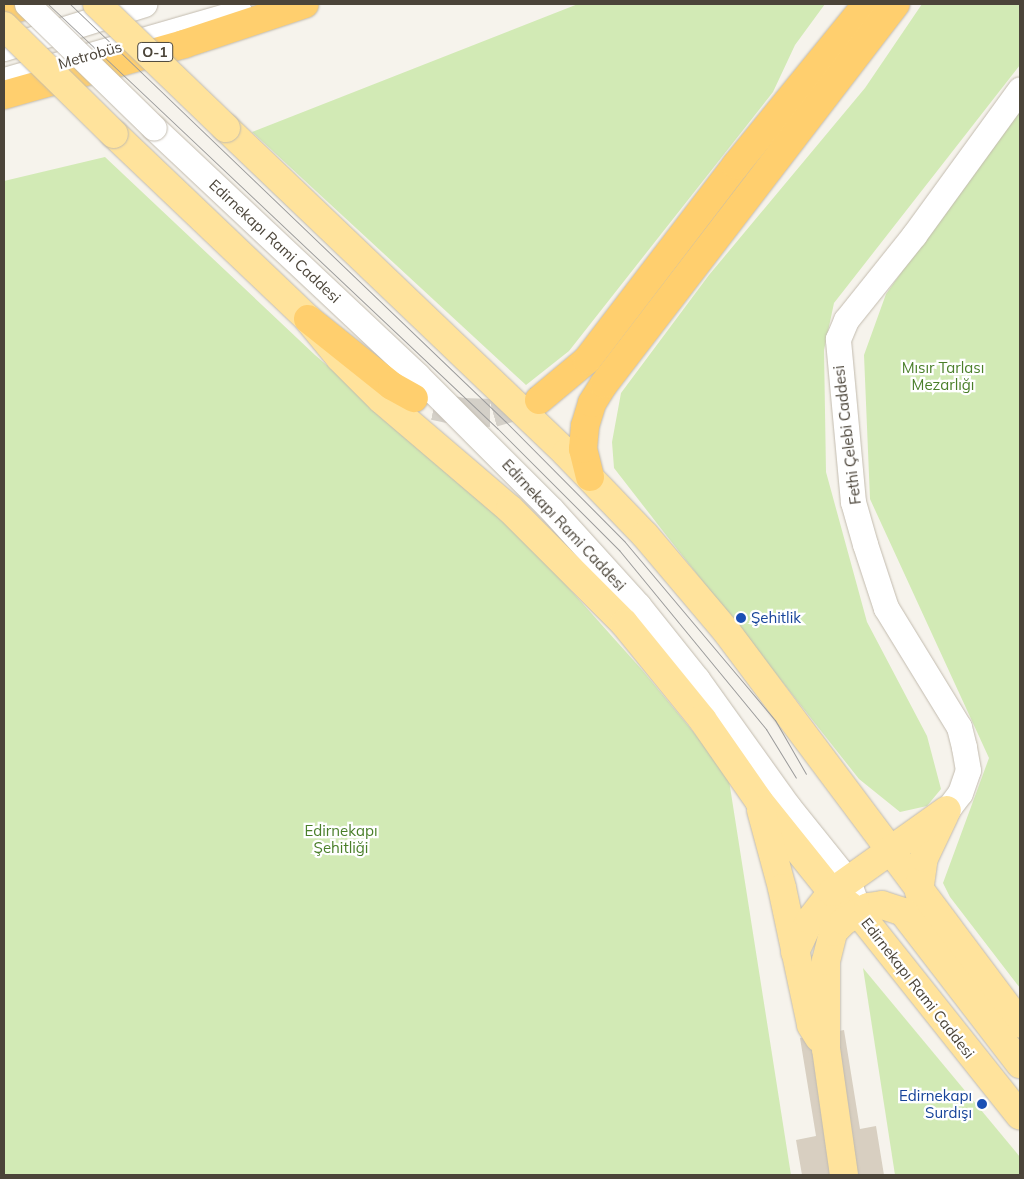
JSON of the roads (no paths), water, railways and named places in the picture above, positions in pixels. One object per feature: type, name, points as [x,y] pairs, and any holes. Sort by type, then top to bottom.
[{"type":"highway","points":[[4,12],[28,4]]},
{"type":"highway","name":"O-1","points":[[4,96],[184,44],[305,4]]},
{"type":"highway","points":[[539,400],[587,360],[736,165],[867,4]]},
{"type":"highway","points":[[590,477],[583,449],[585,426],[592,403],[604,384],[896,4]]},
{"type":"highway","points":[[308,319],[392,386],[414,398]]},
{"type":"main road","points":[[97,4],[590,477],[645,535],[727,632],[884,842],[919,892],[1020,1023]]},
{"type":"main road","name":"Edirnekapı Rami Caddesi","points":[[4,26],[308,319],[340,358],[381,399],[517,515],[624,623],[702,719],[759,801],[840,886],[858,912],[1020,1116]]},
{"type":"main road","points":[[759,801],[782,888],[811,1025],[826,1049]]},
{"type":"main road","points":[[795,952],[810,920],[840,886],[884,842],[947,810]]},
{"type":"main road","points":[[919,892],[924,858],[947,810]]},
{"type":"main road","points":[[844,1175],[826,1049],[828,946],[836,927],[858,912],[882,905],[903,912],[1020,1064]]},
{"type":"street","name":"Edirnekapı Rami Caddesi","points":[[28,4],[154,128],[417,374],[551,509],[638,605],[697,679],[788,806],[840,886]]},
{"type":"street","points":[[4,48],[144,4]]},
{"type":"street","name":"Metrobüs","points":[[4,80],[263,4]]},
{"type":"street","name":"Fethi Çelebi Caddesi","points":[[947,810],[960,793],[968,770],[964,747],[959,727],[886,608],[865,544],[853,502],[838,339],[846,320],[914,235],[1020,89]]},
{"type":"tunnel","points":[[434,406],[462,412],[493,413],[539,400]]},
{"type":"tram line","points":[[48,4],[497,428],[619,550],[766,729],[796,778]]},
{"type":"tram line","points":[[70,4],[505,421],[625,542],[775,720],[806,774]]},
{"type":"place","name":"Şehitlik","points":[[741,618]]},
{"type":"place","name":"Edirnekapı Surdışı","points":[[982,1104]]},
{"type":"park label","name":"Mısır Tarlası Mezarlığı","points":[[943,376]]},
{"type":"park label","name":"Edirnekapı Şehitliği","points":[[341,838]]}]
